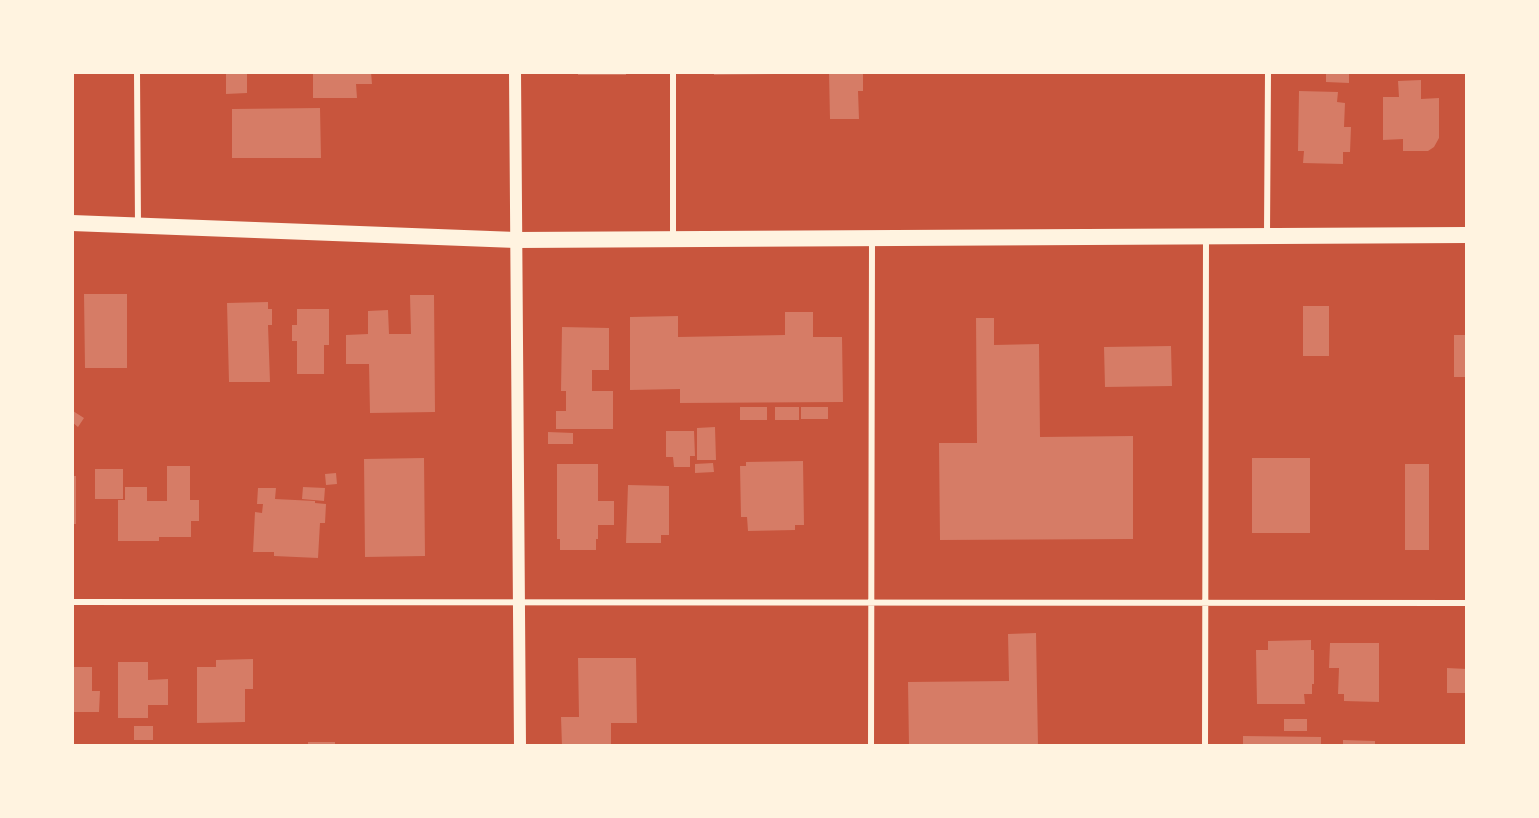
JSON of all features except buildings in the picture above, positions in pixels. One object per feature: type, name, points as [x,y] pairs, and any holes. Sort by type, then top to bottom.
[{"type":"highway","points":[[72,223],[516,240],[1467,235]]},
{"type":"main road","points":[[515,72],[520,746]]},
{"type":"street","points":[[137,72],[138,226]]},
{"type":"street","points":[[673,72],[673,239]]},
{"type":"street","points":[[1267,236],[1268,72]]},
{"type":"street","points":[[1205,746],[1206,237]]},
{"type":"street","points":[[871,746],[873,239]]},
{"type":"street","points":[[72,602],[1467,603]]}]
